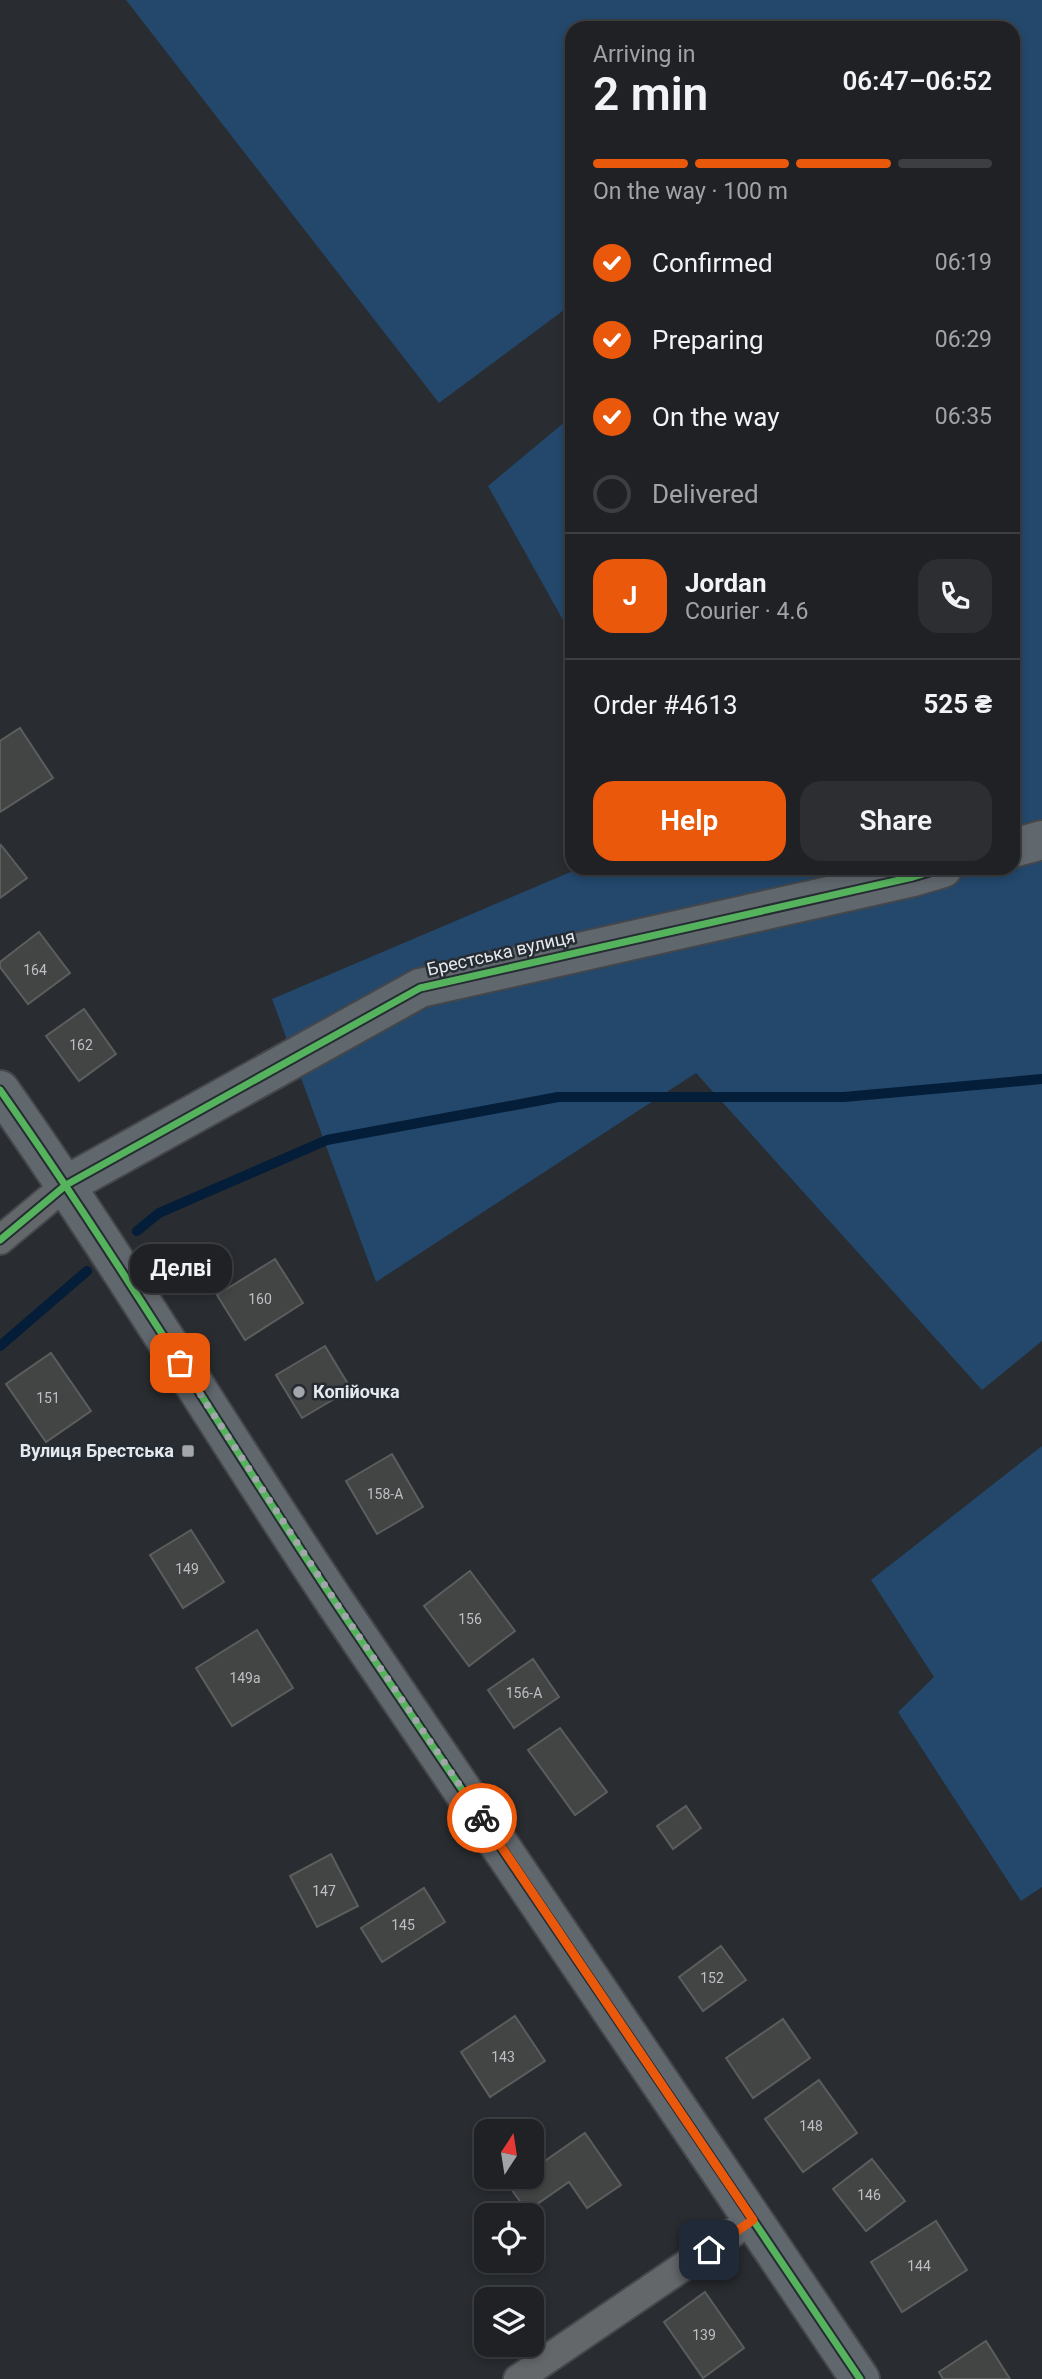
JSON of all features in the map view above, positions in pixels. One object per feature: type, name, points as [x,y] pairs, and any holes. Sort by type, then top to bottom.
[{"type":"street","points":[[1020,846],[1042,839]]},
{"type":"street","name":"Брестська вулиця","points":[[66,1185],[420,988],[920,875]]},
{"type":"street","points":[[0,1090],[66,1185],[337,1604],[860,2379]]},
{"type":"street","points":[[0,1240],[66,1185]]},
{"type":"street","points":[[517,2379],[753,2220]]},
{"type":"shaded area","points":[[126,0],[1042,0],[1042,1341],[982,1390],[696,1073],[376,1282],[272,999],[565,874],[1020,875],[1020,21],[565,21],[565,309],[439,403]]},
{"type":"shaded area","points":[[565,422],[565,624],[488,486]]},
{"type":"shaded area","points":[[1042,1446],[1042,1887],[1021,1901],[898,1712],[934,1677],[871,1580]]},
{"type":"building","points":[[20,728],[53,778],[0,812],[0,741]]},
{"type":"building","points":[[1,845],[27,878],[0,898],[0,847]]},
{"type":"building","points":[[39,932],[70,973],[28,1004],[0,967],[0,962]]},
{"type":"building","points":[[84,1009],[116,1054],[79,1081],[46,1036]]},
{"type":"building","points":[[275,1259],[303,1303],[245,1340],[217,1295]]},
{"type":"building","points":[[325,1346],[351,1389],[302,1418],[276,1375]]},
{"type":"building","points":[[51,1353],[91,1411],[46,1442],[6,1384]]},
{"type":"building","points":[[392,1454],[423,1507],[377,1534],[346,1481]]},
{"type":"building","points":[[191,1530],[224,1582],[183,1608],[150,1555]]},
{"type":"building","points":[[470,1571],[515,1631],[469,1666],[424,1606]]},
{"type":"building","points":[[257,1630],[293,1688],[232,1726],[196,1668]]},
{"type":"building","points":[[533,1659],[559,1697],[514,1728],[488,1690]]},
{"type":"building","points":[[560,1728],[607,1792],[575,1815],[528,1750]]},
{"type":"building","points":[[686,1806],[701,1828],[673,1849],[657,1826]]},
{"type":"building","points":[[331,1854],[358,1906],[317,1927],[290,1876]]},
{"type":"building","points":[[424,1888],[445,1922],[382,1962],[361,1928]]},
{"type":"building","points":[[721,1946],[746,1980],[703,2011],[679,1977]]},
{"type":"building","points":[[515,2016],[545,2061],[490,2097],[461,2052]]},
{"type":"building","points":[[783,2019],[810,2058],[753,2098],[726,2058]]},
{"type":"building","points":[[819,2080],[857,2133],[803,2172],[765,2119]]},
{"type":"building","points":[[585,2133],[621,2185],[587,2208],[569,2182],[539,2203],[521,2203],[511,2189],[544,2189],[544,2162]]},
{"type":"building","points":[[872,2159],[905,2201],[866,2231],[833,2189]]},
{"type":"building","points":[[936,2221],[967,2270],[902,2312],[871,2262]]},
{"type":"building","points":[[705,2292],[744,2348],[703,2378],[664,2322]]},
{"type":"building","points":[[986,2341],[1010,2379],[943,2379],[939,2372]]},
{"type":"waterway","points":[[137,1231],[159,1213],[327,1140],[558,1097],[844,1097],[1042,1079]]},
{"type":"waterway","points":[[0,1346],[87,1271]]},
{"type":"cycle path","points":[[0,1240],[66,1185],[420,988],[920,875]]},
{"type":"cycle path","points":[[0,1090],[86,1217],[337,1605],[860,2379]]},
{"type":"way so far","points":[[180,1363],[337,1604],[482,1818]]},
{"type":"place","name":"Делві","points":[[180,1363]]},
{"type":"place","name":"Копійочка","points":[[299,1392]]},
{"type":"place","name":"Вулиця Брестська","points":[[188,1451]]},
{"type":"route","points":[[482,1818],[753,2220],[709,2250]]}]
